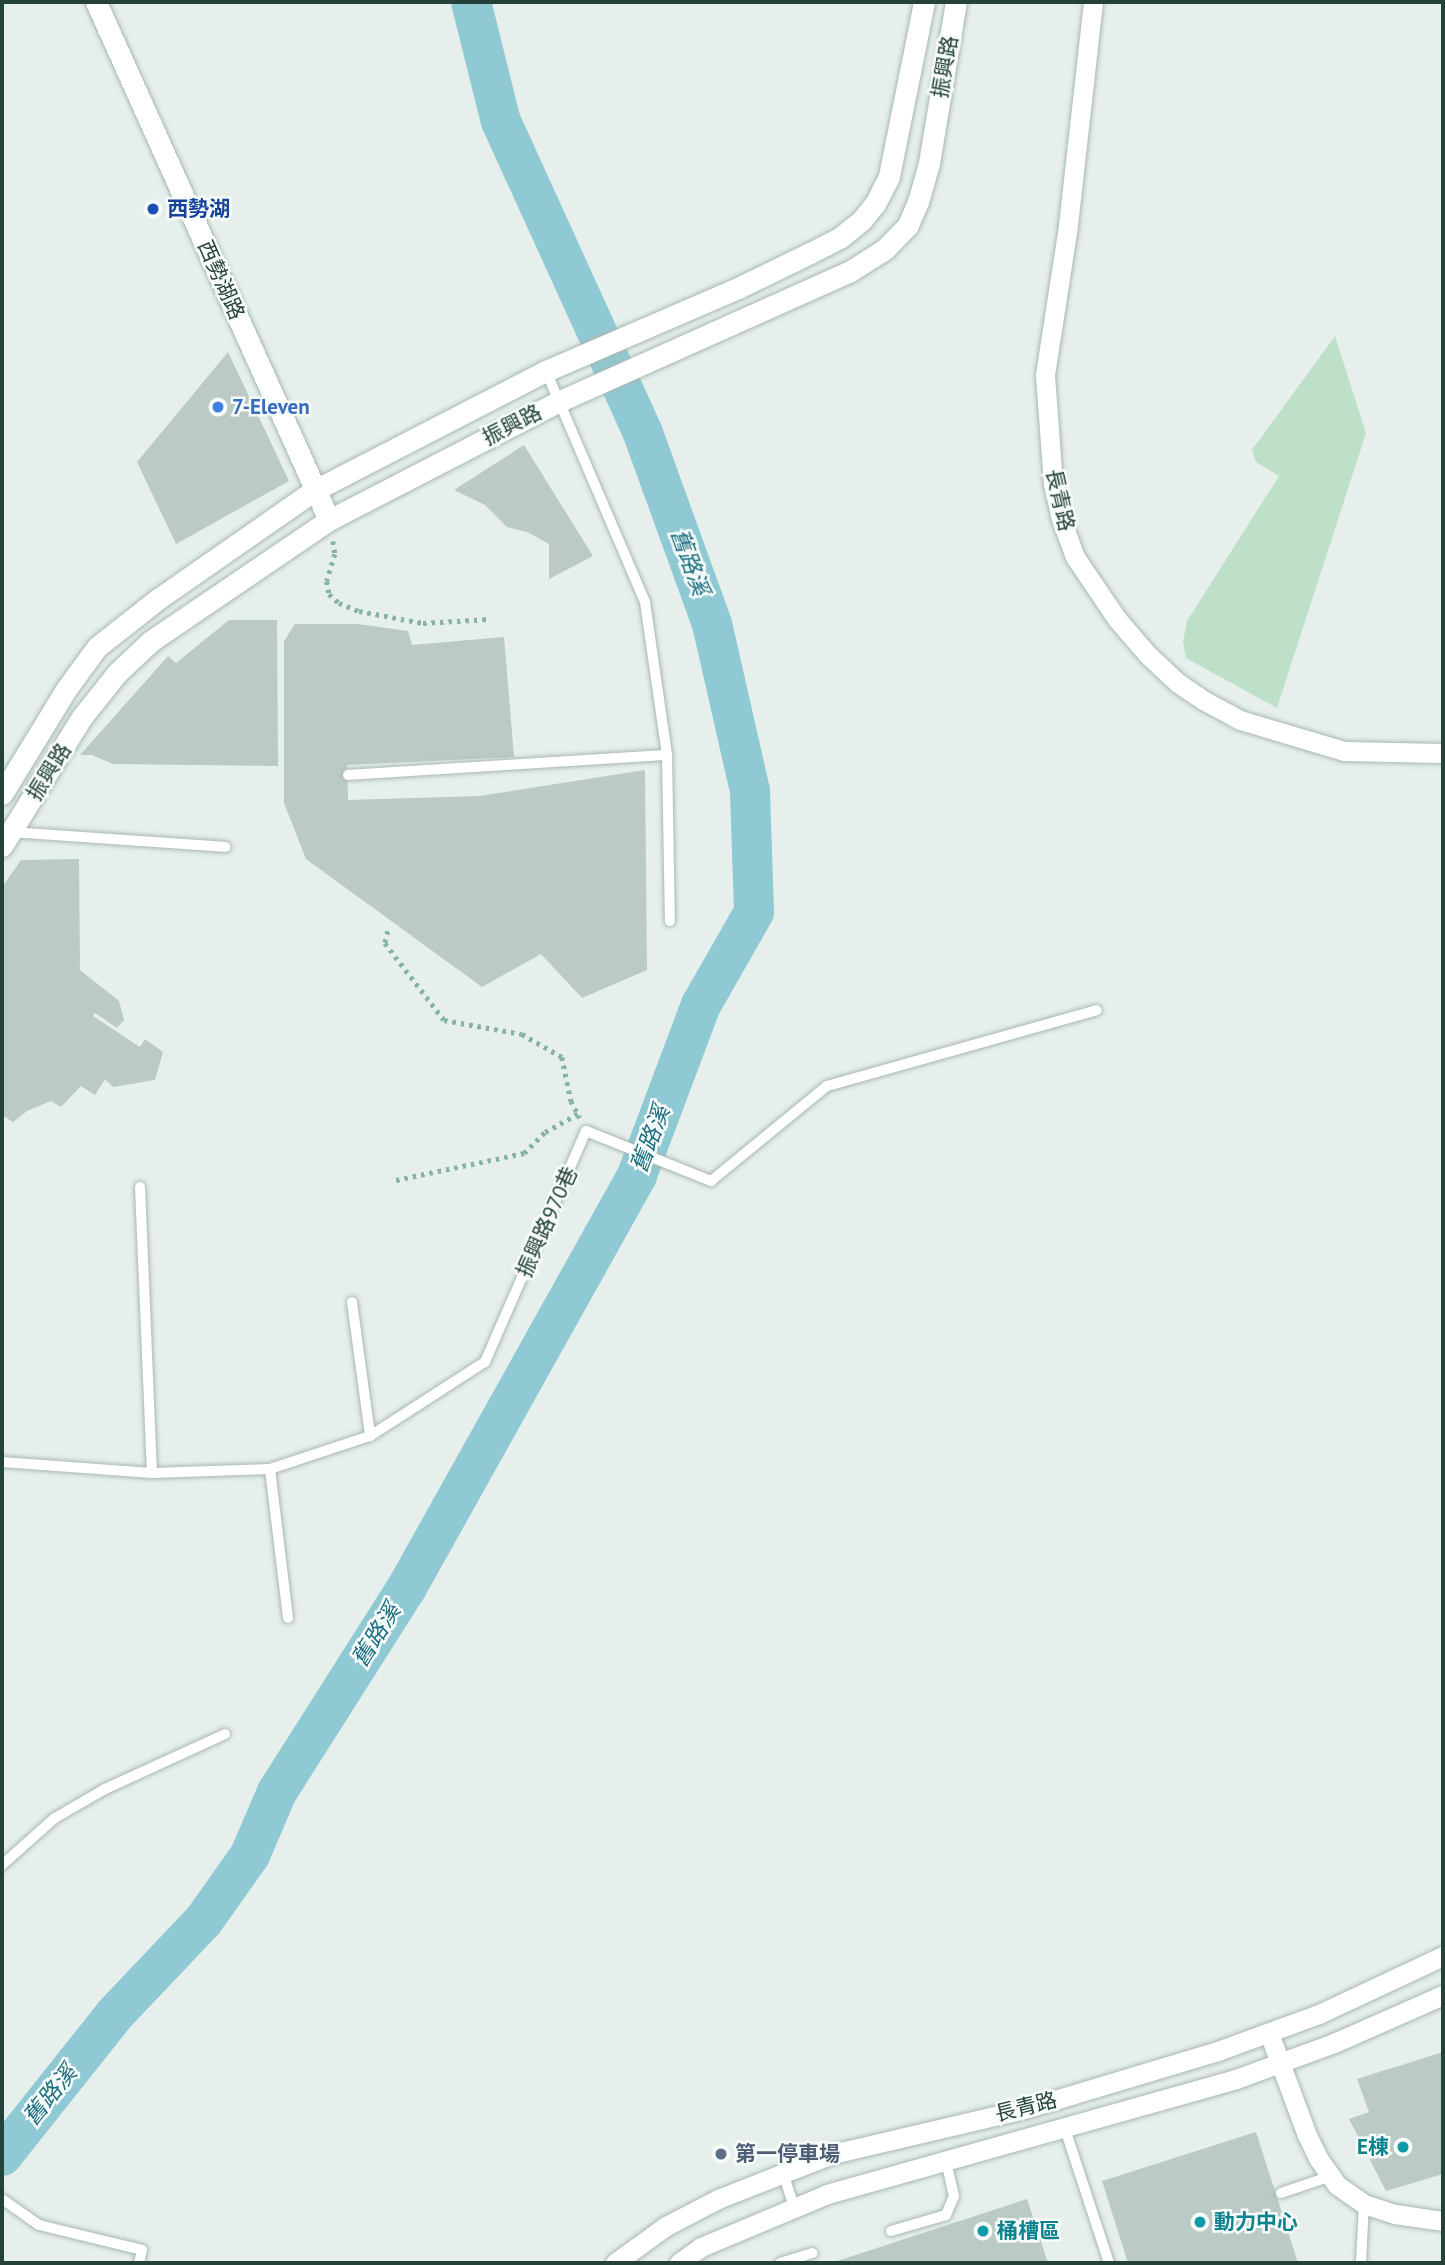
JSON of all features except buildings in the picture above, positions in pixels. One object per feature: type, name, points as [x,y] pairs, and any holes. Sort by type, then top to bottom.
[{"type":"street","name":"西勢湖路","points":[[96,2],[329,520]]},
{"type":"street","name":"振興路","points":[[2,794],[67,688],[97,647],[158,599],[315,490],[546,371],[810,253],[841,237],[861,221],[875,204],[888,176],[924,2]]},
{"type":"street","name":"振興路","points":[[5,835],[82,717],[117,673],[151,641],[329,520],[560,401],[849,272],[885,249],[908,225],[929,163],[956,2]]},
{"type":"street","name":"長青路","points":[[1093,2],[1068,226],[1045,375],[1053,484],[1061,519],[1075,557],[1117,619],[1147,654],[1178,683],[1203,701],[1240,720],[1344,751],[1443,753]]},
{"type":"street","name":"長青路","points":[[615,2263],[666,2226],[718,2199],[832,2154],[1028,2108],[1121,2081],[1269,2033],[1369,1992],[1443,1956]]},
{"type":"street","name":"長青路","points":[[679,2263],[701,2247],[827,2194],[1065,2129],[1280,2064],[1443,1995]]},
{"type":"street","points":[[1269,2033],[1307,2135],[1337,2185],[1364,2204],[1395,2214],[1443,2221]]},
{"type":"lane","points":[[546,371],[645,602],[667,755],[670,920]]},
{"type":"lane","points":[[348,775],[667,755]]},
{"type":"lane","points":[[5,835],[225,847]]},
{"type":"lane","points":[[586,1131],[711,1181],[827,1086],[1097,1010]]},
{"type":"lane","name":"振興路970巷","points":[[2,1462],[152,1473],[270,1469],[370,1436],[485,1362],[586,1131]]},
{"type":"lane","points":[[140,1188],[152,1473]]},
{"type":"lane","points":[[352,1302],[370,1436]]},
{"type":"lane","points":[[270,1469],[288,1618]]},
{"type":"lane","points":[[2,1865],[55,1818],[105,1788],[225,1734]]},
{"type":"lane","points":[[1065,2129],[1109,2263]]},
{"type":"lane","points":[[891,2231],[946,2215],[954,2196],[946,2162]]},
{"type":"lane","points":[[783,2173],[794,2207]]},
{"type":"lane","points":[[1281,2193],[1331,2176]]},
{"type":"lane","points":[[2,2199],[39,2225],[142,2250],[139,2263]]},
{"type":"lane","points":[[1361,2263],[1364,2204]]},
{"type":"lane","points":[[780,2263],[813,2253]]},
{"type":"path","points":[[329,520],[335,554],[327,581],[329,594],[339,603],[359,611],[424,623],[489,620]]},
{"type":"path","points":[[388,931],[385,943],[444,1020],[522,1034],[562,1057],[571,1101],[586,1131]]},
{"type":"path","points":[[396,1180],[524,1153],[545,1132],[578,1114]]},
{"type":"green space","points":[[1335,336],[1366,433],[1277,708],[1186,658],[1183,642],[1187,621],[1279,476],[1256,462],[1252,450]]},
{"type":"waterway","name":"舊路溪","points":[[2,2156],[114,2015],[204,1920],[250,1855],[277,1792],[406,1589],[637,1175],[701,1005],[754,912],[750,791],[712,624],[643,433],[501,122],[471,2]]},
{"type":"place","name":"西勢湖","points":[[153,209]]},
{"type":"place","name":"7-Eleven","points":[[218,407]]},
{"type":"place","name":"E棟","points":[[1403,2147]]},
{"type":"place","name":"第一停車場","points":[[721,2154]]},
{"type":"place","name":"動力中心","points":[[1200,2222]]},
{"type":"place","name":"桶槽區","points":[[983,2231]]}]
